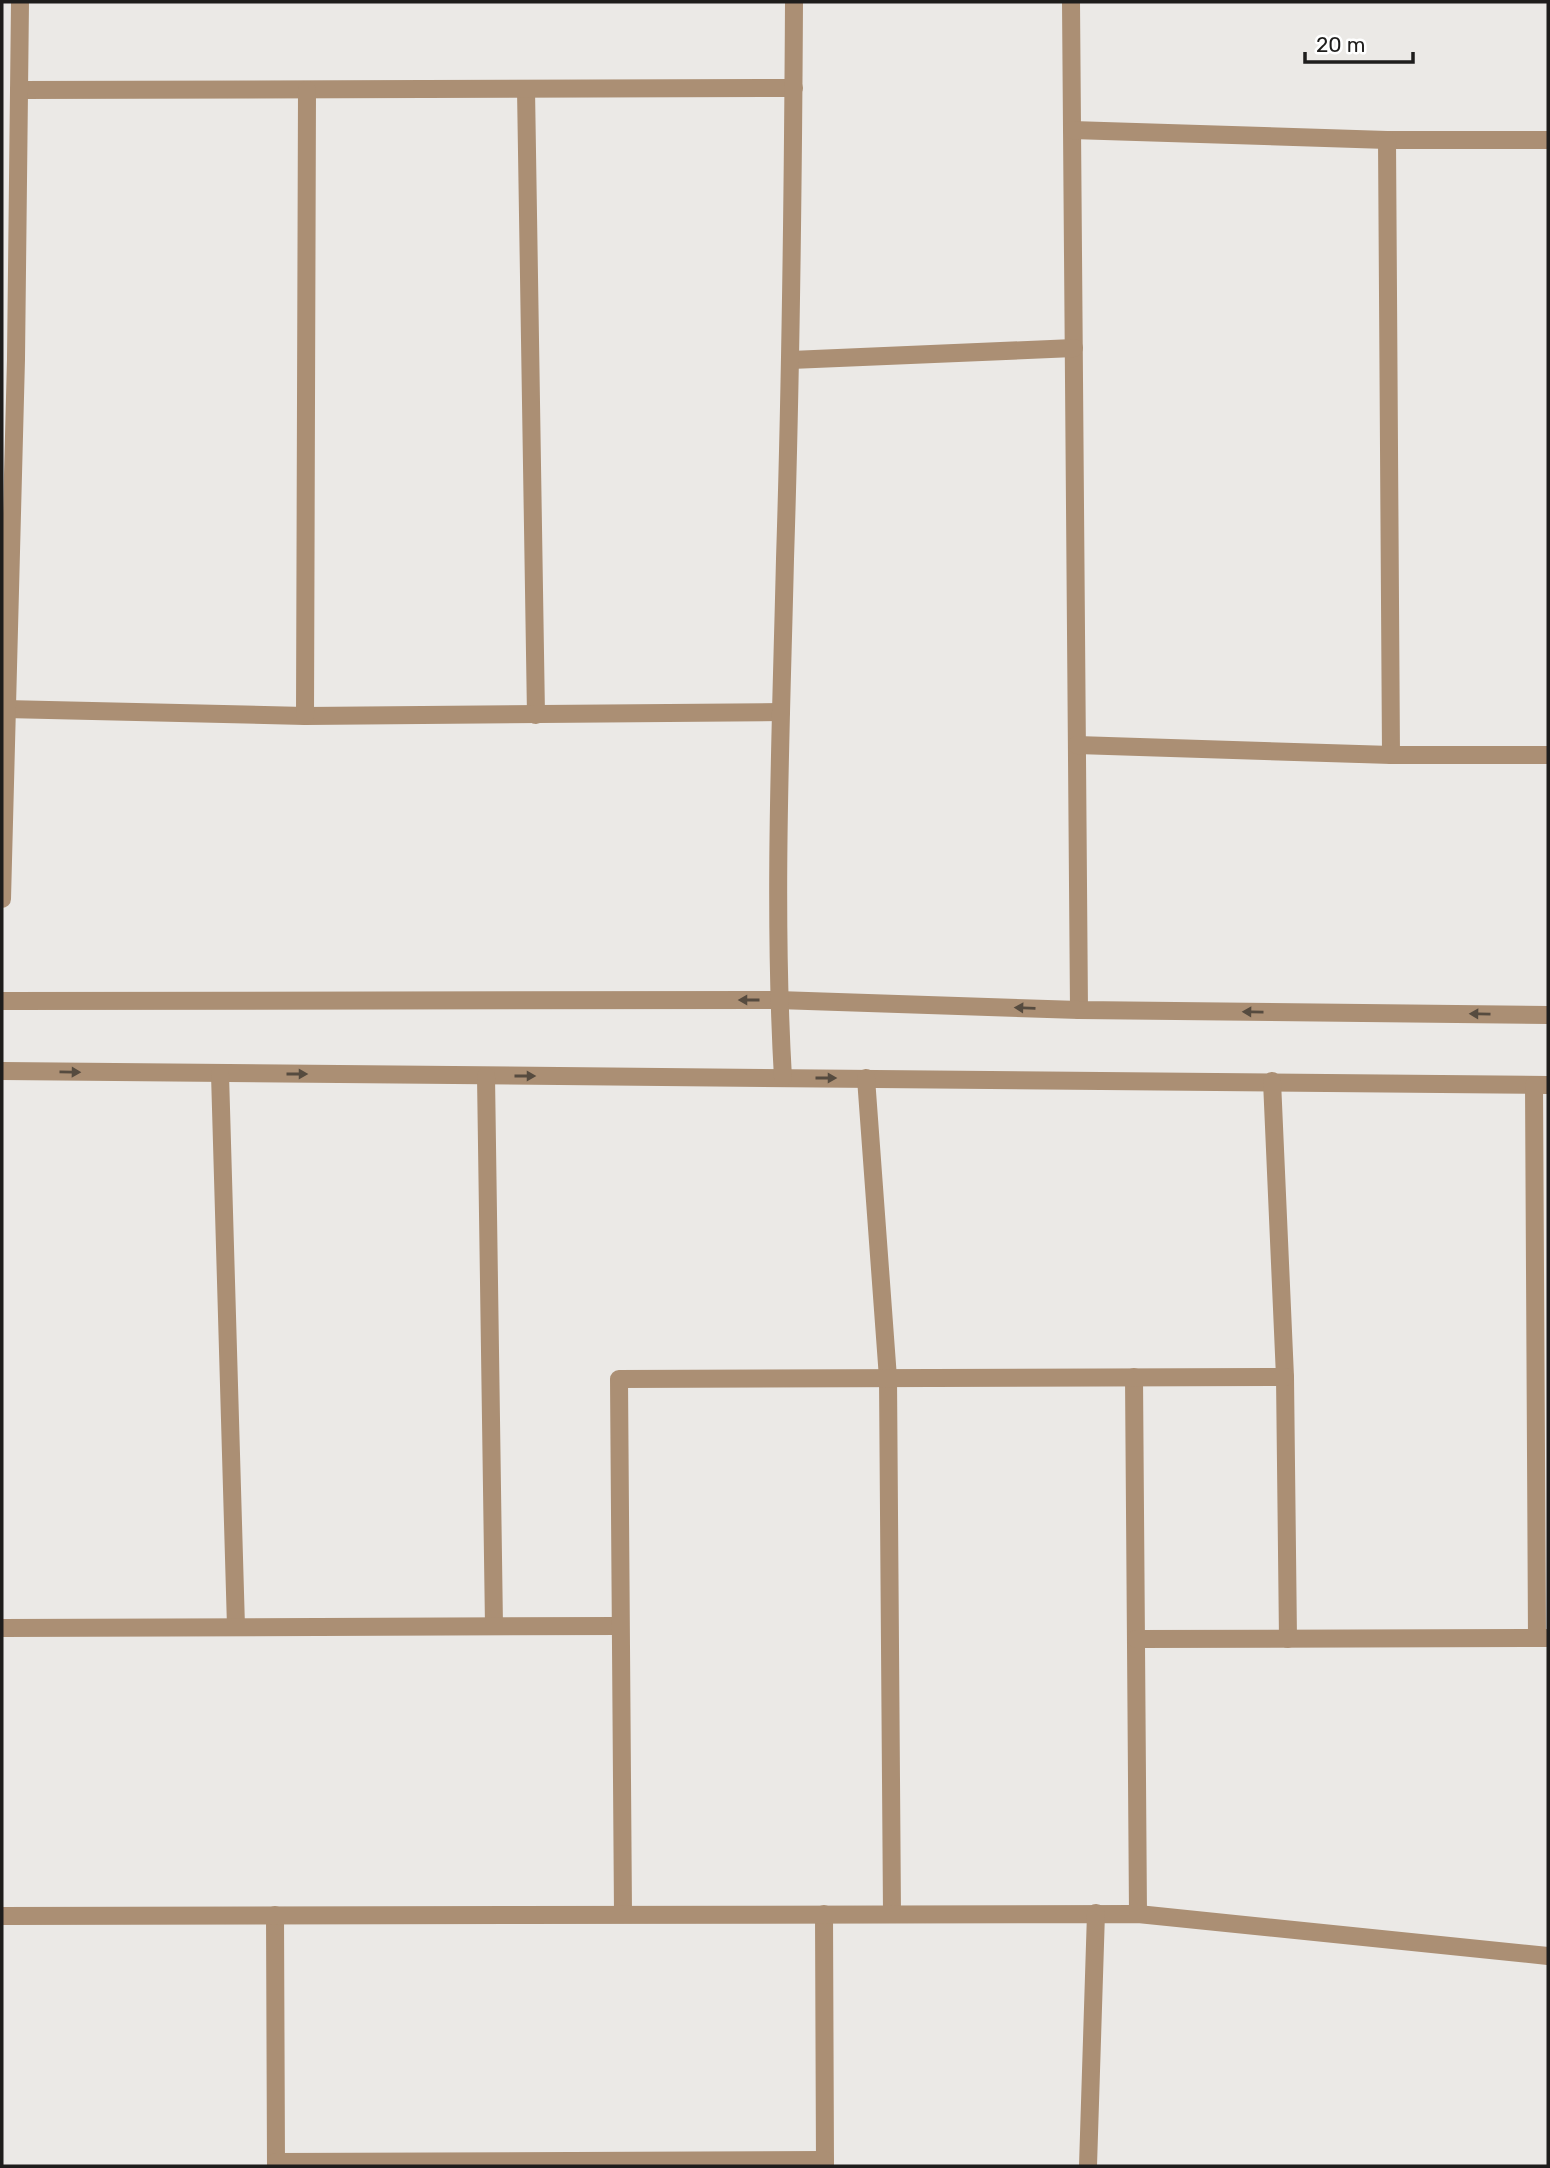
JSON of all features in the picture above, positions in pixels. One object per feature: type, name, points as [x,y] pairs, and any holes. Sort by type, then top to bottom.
[{"type":"street","points":[[2,899],[9,359],[19,90],[19,2]]},
{"type":"street","points":[[783,1078],[778,1000],[781,712],[791,360],[794,2]]},
{"type":"street","points":[[1071,2],[1079,1010]]},
{"type":"street","points":[[526,89],[536,715]]},
{"type":"street","points":[[19,90],[794,89]]},
{"type":"street","points":[[305,716],[307,90]]},
{"type":"street","points":[[1072,130],[1387,140],[1548,140]]},
{"type":"street","points":[[1387,140],[1391,755]]},
{"type":"street","points":[[791,360],[1074,348]]},
{"type":"street","points":[[5,709],[305,716],[781,712]]},
{"type":"street","points":[[1077,745],[1391,755],[1548,755]]},
{"type":"street","points":[[2,1001],[778,1000],[1079,1010],[1548,1015]]},
{"type":"street","points":[[2,1071],[1541,1085],[1542,1639],[1136,1639]]},
{"type":"street","points":[[220,1074],[236,1627]]},
{"type":"street","points":[[486,1076],[494,1626]]},
{"type":"street","points":[[866,1078],[888,1378],[892,1914]]},
{"type":"street","points":[[1272,1081],[1286,1377],[1288,1639]]},
{"type":"street","points":[[1134,1377],[1138,1914]]},
{"type":"street","points":[[623,1914],[619,1378],[1286,1377]]},
{"type":"street","points":[[2,1628],[620,1626]]},
{"type":"street","points":[[1088,2166],[1096,1913]]},
{"type":"street","points":[[275,1916],[276,2164],[825,2163],[824,1914]]},
{"type":"street","points":[[2,1916],[1138,1914],[1548,1956]]}]
